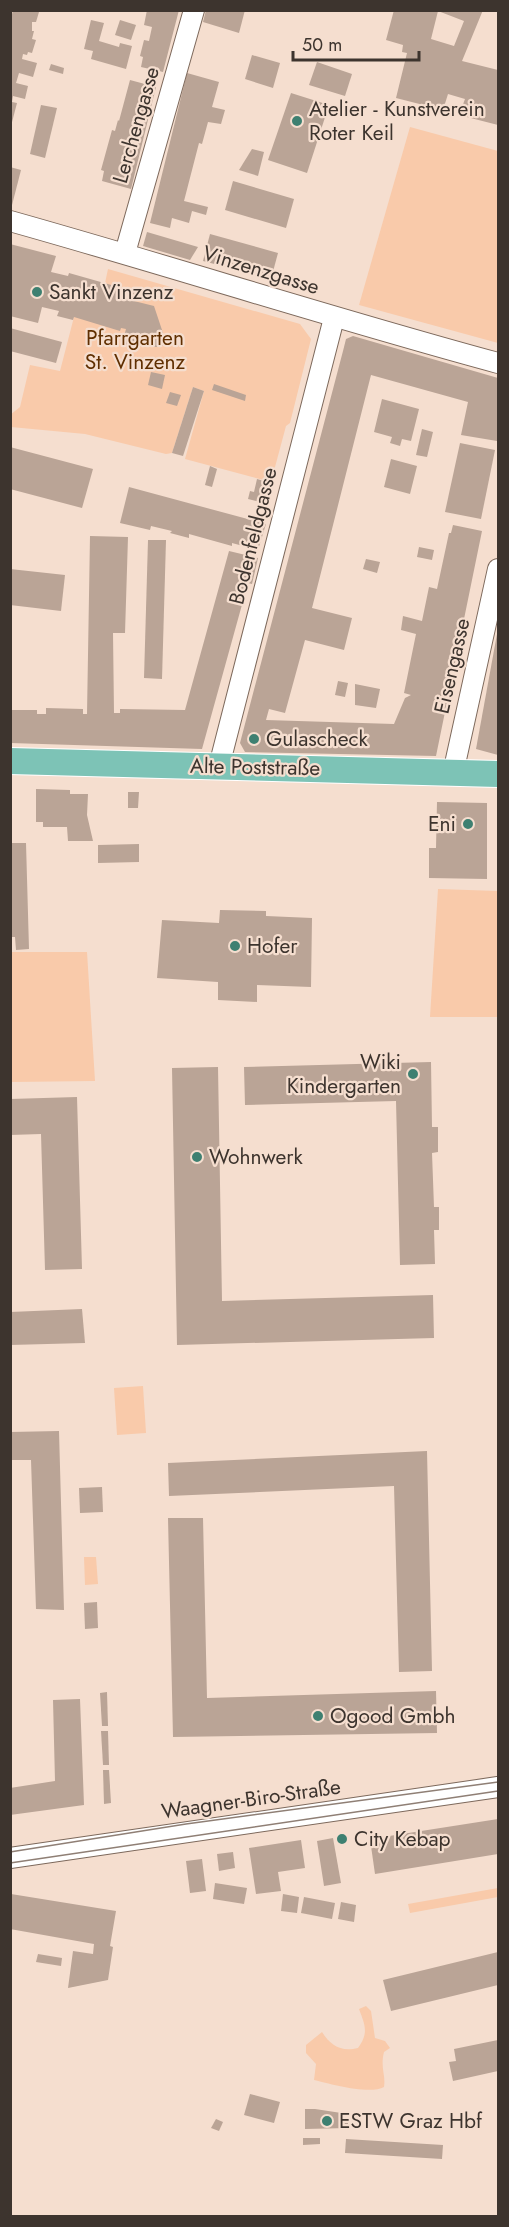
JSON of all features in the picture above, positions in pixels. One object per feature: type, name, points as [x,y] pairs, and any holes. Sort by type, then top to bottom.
[{"type":"main road","name":"Alte Poststraße","points":[[10,761],[498,774]]},
{"type":"street","name":"Lerchengasse","points":[[125,253],[194,10]]},
{"type":"street","name":"Vinzenzgasse","points":[[10,221],[125,253],[334,318],[498,363]]},
{"type":"street","name":"Bodenfeldgasse","points":[[219,766],[334,318]]},
{"type":"street","name":"Eisengasse","points":[[453,772],[498,569]]},
{"type":"street","name":"Waagner-Biro-Straße","points":[[10,1858],[498,1787]]},
{"type":"green space","points":[[410,127],[498,151],[498,343],[359,305]]},
{"type":"green space","name":"Pfarrgarten St. Vinzenz","points":[[108,269],[300,324],[311,339],[290,423],[286,426],[271,482],[185,459],[204,391],[193,387],[172,453],[166,454],[85,434],[11,427],[10,415],[20,407],[30,365],[60,371],[74,317],[105,283]]},
{"type":"green space","points":[[438,889],[498,891],[498,1017],[430,1017]]},
{"type":"green space","points":[[10,952],[87,952],[95,1081],[11,1082]]},
{"type":"green space","points":[[143,1386],[146,1433],[117,1435],[114,1388]]},
{"type":"green space","points":[[84,1557],[96,1557],[98,1584],[85,1585]]},
{"type":"green space","points":[[498,1888],[498,1897],[410,1913],[408,1904]]},
{"type":"green space","points":[[366,2006],[371,2011],[375,2038],[385,2041],[390,2048],[384,2052],[383,2058],[384,2087],[369,2090],[314,2080],[316,2064],[306,2053],[306,2045],[322,2032],[337,2047],[358,2048],[365,2033],[359,2009]]},
{"type":"building","points":[[13,10],[39,12],[36,22],[32,22],[32,31],[34,31],[32,39],[36,40],[32,53],[23,54],[22,59],[37,63],[33,77],[19,73],[16,83],[28,86],[25,99],[13,96],[12,102],[17,103],[11,126],[10,22]]},
{"type":"building","points":[[147,10],[179,10],[163,72],[141,67],[143,57],[140,56],[144,40],[149,41],[152,27],[144,25]]},
{"type":"building","points":[[206,10],[245,10],[239,33],[203,22]]},
{"type":"building","points":[[394,10],[483,10],[462,61],[498,70],[498,125],[459,115],[465,99],[448,94],[443,110],[396,98],[407,53],[402,52],[403,45],[386,40]],"holes":[[[438,11],[464,21],[454,46],[431,39]]]},
{"type":"building","points":[[91,20],[104,23],[99,41],[119,47],[120,43],[132,46],[126,69],[91,59],[93,51],[84,49]]},
{"type":"building","points":[[120,20],[136,25],[131,40],[115,35]]},
{"type":"building","points":[[252,55],[280,63],[273,88],[245,79]]},
{"type":"building","points":[[317,62],[352,74],[345,96],[309,85]]},
{"type":"building","points":[[51,64],[64,68],[63,74],[49,70]]},
{"type":"building","points":[[187,73],[219,82],[212,107],[225,110],[221,124],[208,122],[202,144],[199,143],[184,201],[208,207],[206,215],[192,211],[189,223],[172,218],[170,228],[150,223]]},
{"type":"building","points":[[130,80],[156,87],[131,189],[102,181],[104,171],[101,170],[112,130],[115,131],[119,121]]},
{"type":"building","points":[[291,93],[329,105],[307,173],[268,160]]},
{"type":"building","points":[[41,105],[57,108],[45,158],[30,154]]},
{"type":"building","points":[[252,149],[264,152],[258,176],[239,170]]},
{"type":"building","points":[[10,167],[21,170],[11,209],[10,209]]},
{"type":"building","points":[[233,181],[294,199],[286,228],[225,210]]},
{"type":"building","points":[[147,232],[198,247],[190,260],[143,246]]},
{"type":"building","points":[[210,234],[278,253],[271,279],[203,261]]},
{"type":"building","points":[[10,244],[56,256],[51,272],[68,276],[69,273],[136,292],[134,301],[154,306],[167,345],[130,346],[122,343],[126,329],[121,328],[120,331],[74,317],[73,320],[57,316],[59,311],[42,307],[38,323],[10,316]]},
{"type":"building","points":[[10,328],[62,342],[56,363],[10,351]]},
{"type":"building","points":[[353,336],[498,378],[497,441],[461,435],[468,402],[371,375],[312,608],[352,618],[344,650],[305,640],[285,713],[269,709],[266,720],[394,724],[405,698],[411,695],[404,693],[416,634],[401,630],[403,616],[422,621],[429,587],[437,589],[449,533],[453,525],[482,531],[436,756],[245,752],[240,743],[346,339]]},
{"type":"building","points":[[151,372],[165,375],[162,389],[148,385]]},
{"type":"building","points":[[214,384],[246,395],[245,401],[212,390]]},
{"type":"building","points":[[193,387],[204,391],[183,456],[172,453]]},
{"type":"building","points":[[170,392],[181,395],[177,406],[166,403]]},
{"type":"building","points":[[382,399],[419,409],[411,441],[402,439],[400,446],[390,443],[392,437],[374,432]]},
{"type":"building","points":[[422,429],[433,432],[427,457],[416,455]]},
{"type":"building","points":[[460,443],[495,450],[481,519],[445,512]]},
{"type":"building","points":[[10,447],[93,469],[82,508],[10,489]]},
{"type":"building","points":[[391,459],[417,466],[410,494],[384,487]]},
{"type":"building","points":[[210,466],[217,469],[212,487],[205,485]]},
{"type":"building","points":[[257,479],[274,484],[269,504],[248,499],[250,491],[254,492]]},
{"type":"building","points":[[129,487],[266,524],[258,550],[232,543],[232,546],[189,534],[189,538],[151,526],[150,530],[120,523]]},
{"type":"building","points":[[90,536],[128,537],[125,633],[113,633],[114,713],[120,713],[120,709],[185,710],[229,551],[258,558],[252,584],[248,583],[202,749],[10,743],[10,710],[37,710],[37,714],[46,714],[46,708],[83,709],[83,714],[87,714]]},
{"type":"building","points":[[148,540],[166,540],[162,679],[144,678]]},
{"type":"building","points":[[419,547],[434,550],[432,560],[417,557]]},
{"type":"building","points":[[366,559],[380,562],[377,573],[363,569]]},
{"type":"building","points":[[10,569],[65,575],[61,611],[10,605]]},
{"type":"building","points":[[498,634],[498,755],[476,749]]},
{"type":"building","points":[[338,681],[348,683],[345,697],[335,695]]},
{"type":"building","points":[[355,684],[380,689],[376,708],[355,705]]},
{"type":"building","points":[[36,789],[70,790],[70,794],[88,794],[87,815],[93,841],[68,841],[67,827],[43,827],[43,822],[36,822]]},
{"type":"building","points":[[128,792],[139,792],[138,808],[128,808]]},
{"type":"building","points":[[437,802],[487,803],[487,879],[429,878],[429,848],[436,848]]},
{"type":"building","points":[[10,843],[26,843],[29,949],[16,950],[15,937],[10,937]]},
{"type":"building","points":[[139,844],[139,862],[98,863],[98,845]]},
{"type":"building","name":"Hofer","points":[[220,910],[266,911],[266,916],[312,918],[311,987],[257,985],[257,1002],[218,1000],[218,982],[157,978],[162,920],[219,923]]},
{"type":"building","name":"Wohnwerk","points":[[431,1062],[432,1127],[438,1127],[438,1152],[432,1153],[434,1207],[439,1207],[439,1230],[434,1230],[435,1264],[400,1265],[396,1101],[245,1105],[244,1067]]},
{"type":"building","name":"Wohnwerk","points":[[218,1067],[222,1301],[433,1295],[434,1338],[177,1345],[172,1068]]},
{"type":"building","points":[[77,1097],[82,1269],[45,1270],[41,1134],[10,1135],[10,1099]]},
{"type":"building","points":[[82,1309],[85,1343],[10,1345],[10,1312]]},
{"type":"building","points":[[59,1431],[64,1610],[36,1609],[31,1460],[10,1460],[10,1432]]},
{"type":"building","points":[[427,1451],[432,1671],[399,1672],[394,1486],[169,1496],[168,1463]]},
{"type":"building","points":[[102,1487],[103,1512],[80,1513],[79,1488]]},
{"type":"building","points":[[168,1518],[203,1518],[207,1698],[436,1691],[437,1733],[173,1737]]},
{"type":"building","points":[[97,1602],[98,1628],[85,1629],[84,1603]]},
{"type":"building","points":[[107,1692],[108,1726],[102,1726],[100,1693]]},
{"type":"building","points":[[80,1699],[84,1805],[10,1815],[10,1788],[55,1781],[53,1700]]},
{"type":"building","points":[[101,1731],[108,1731],[109,1765],[103,1765]]},
{"type":"building","points":[[103,1770],[109,1770],[111,1803],[104,1804]]},
{"type":"building","points":[[498,1819],[498,1854],[375,1874],[370,1839]]},
{"type":"building","name":"City Kebap","points":[[348,1836],[348,1841],[337,1842],[337,1837]]},
{"type":"building","points":[[333,1838],[341,1883],[324,1886],[317,1841]]},
{"type":"building","points":[[301,1840],[305,1868],[278,1872],[281,1891],[256,1894],[249,1848]]},
{"type":"building","points":[[233,1852],[235,1868],[219,1871],[217,1854]]},
{"type":"building","points":[[202,1859],[206,1891],[190,1893],[186,1861]]},
{"type":"building","points":[[215,1883],[247,1888],[244,1904],[213,1899]]},
{"type":"building","points":[[11,1894],[116,1911],[110,1946],[113,1947],[108,1980],[68,1988],[73,1951],[93,1954],[94,1944],[10,1929]]},
{"type":"building","points":[[283,1894],[299,1897],[297,1913],[281,1911]]},
{"type":"building","points":[[304,1897],[335,1903],[332,1919],[301,1913]]},
{"type":"building","points":[[341,1902],[356,1905],[354,1922],[338,1919]]},
{"type":"building","points":[[498,1952],[498,1985],[391,2011],[383,1980]]},
{"type":"building","points":[[38,1954],[62,1958],[61,1966],[36,1962]]},
{"type":"building","points":[[498,2040],[498,2071],[453,2081],[449,2062],[456,2061],[454,2049]]},
{"type":"building","points":[[250,2094],[280,2102],[274,2123],[244,2115]]},
{"type":"building","name":"ESTW Graz Hbf","points":[[305,2109],[348,2114],[348,2128],[305,2129]]},
{"type":"building","points":[[216,2119],[223,2122],[219,2131],[211,2128]]},
{"type":"building","points":[[303,2138],[320,2138],[320,2144],[303,2145]]},
{"type":"building","points":[[346,2139],[443,2145],[442,2159],[345,2153]]},
{"type":"tram line","points":[[10,1852],[186,1824],[498,1782]]},
{"type":"tram line","points":[[10,1863],[498,1791]]},
{"type":"place","name":"Atelier - Kunstverein Roter Keil","points":[[297,121]]},
{"type":"place","name":"Sankt Vinzenz","points":[[37,292]]},
{"type":"place","name":"Gulascheck","points":[[254,739]]},
{"type":"place","name":"Eni","points":[[468,824]]},
{"type":"place","name":"Hofer","points":[[235,946]]},
{"type":"place","name":"Wiki Kindergarten","points":[[413,1074]]},
{"type":"place","name":"Wohnwerk","points":[[197,1157]]},
{"type":"place","name":"Ogood Gmbh","points":[[318,1716]]},
{"type":"place","name":"City Kebap","points":[[342,1839]]},
{"type":"place","name":"ESTW Graz Hbf","points":[[327,2121]]}]
